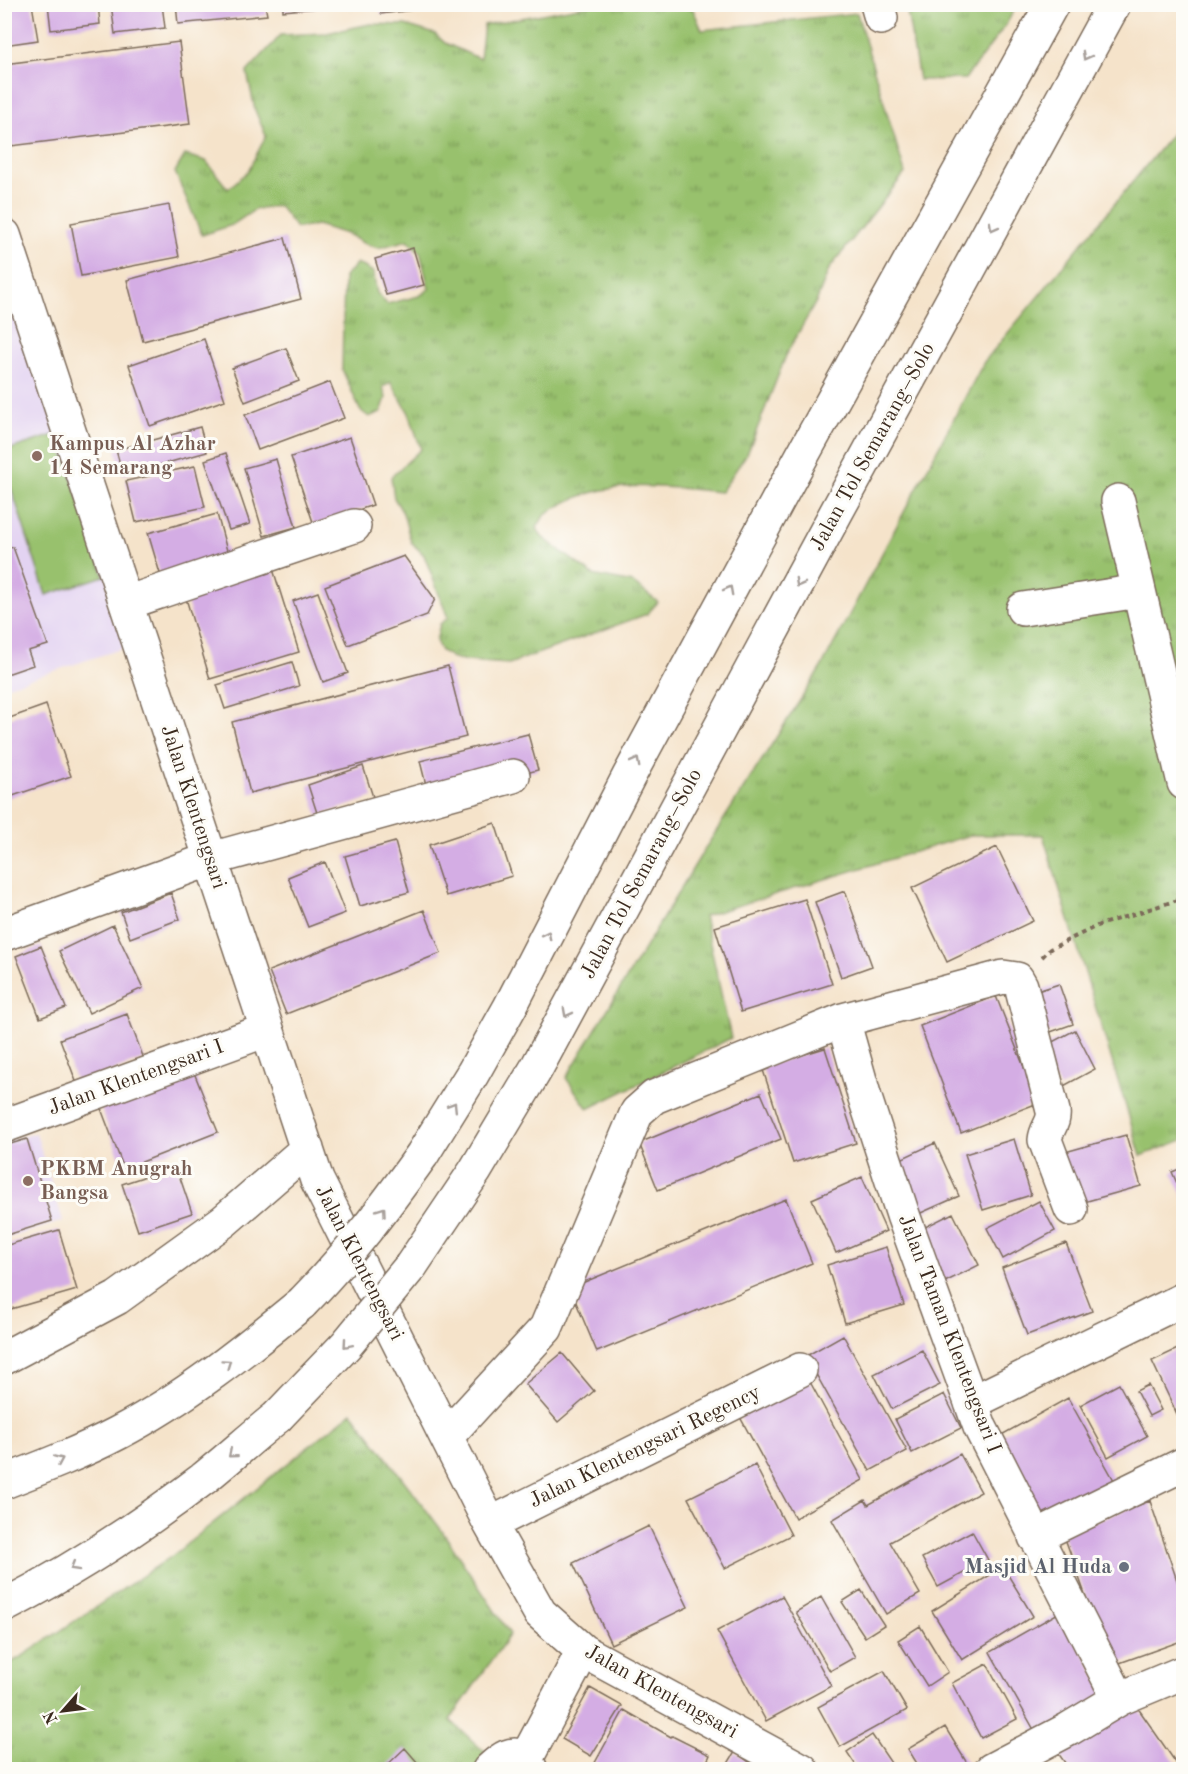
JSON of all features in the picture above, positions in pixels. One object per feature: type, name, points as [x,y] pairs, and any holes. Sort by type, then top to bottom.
[{"type":"main road","points":[[4,1482],[55,1462],[129,1426],[179,1396],[246,1349],[302,1303],[332,1272],[374,1222],[422,1155],[473,1074],[505,1016],[628,776],[779,497],[1052,4]]},
{"type":"main road","name":"Jalan Tol Semarang–Solo","points":[[4,1606],[37,1589],[127,1534],[204,1478],[277,1417],[346,1345],[411,1266],[475,1171],[536,1069],[1114,4]]},
{"type":"main road","name":"Jalan Klentengsari","points":[[4,235],[317,1180],[490,1524],[540,1613],[583,1651],[802,1770]]},
{"type":"main road","points":[[1118,501],[1178,738],[1184,783]]},
{"type":"main road","points":[[126,603],[354,526]]},
{"type":"main road","points":[[1023,609],[1139,591]]},
{"type":"main road","points":[[4,934],[211,859],[513,776]]},
{"type":"main road","points":[[447,1436],[546,1328],[637,1112],[654,1096],[843,1020],[1004,977],[1017,979],[1021,986],[1054,1118],[1045,1140],[1071,1209]]},
{"type":"main road","name":"Jalan Taman Klentengsari I","points":[[843,1020],[865,1098],[903,1215],[970,1403],[1035,1537],[1119,1699]]},
{"type":"main road","name":"Jalan Klentengsari I","points":[[4,1126],[267,1030]]},
{"type":"main road","points":[[4,1358],[117,1298],[224,1221],[307,1149]]},
{"type":"main road","points":[[970,1403],[1184,1299]]},
{"type":"main road","name":"Jalan Klentengsari Regency","points":[[490,1524],[800,1370]]},
{"type":"main road","points":[[1035,1537],[1184,1464]]},
{"type":"main road","points":[[489,1770],[510,1755],[519,1754],[528,1764],[583,1651]]},
{"type":"main road","points":[[991,1770],[1069,1730],[1119,1699],[1184,1672]]},
{"type":"path","points":[[1017,979],[1050,949],[1099,925],[1184,898]]},
{"type":"shaded area","name":"Kampus Al Azhar 14 Semarang","points":[[4,268],[133,645],[5,687],[4,687]]},
{"type":"shaded area","name":"PKBM Anugrah Bangsa","points":[[36,1133],[63,1221],[5,1239],[4,1141]]},
{"type":"green space","points":[[906,4],[1017,5],[1005,26],[965,79],[919,80]]},
{"type":"green space","points":[[589,5],[691,5],[702,30],[857,13],[905,173],[829,269],[817,300],[787,353],[748,452],[721,492],[641,486],[601,490],[563,504],[547,513],[542,519],[537,528],[542,537],[593,575],[633,583],[658,602],[647,614],[509,664],[453,658],[441,651],[436,641],[440,624],[448,618],[424,555],[411,542],[403,513],[394,498],[391,477],[421,449],[409,413],[391,382],[383,387],[386,398],[381,412],[369,417],[360,410],[342,369],[344,277],[357,263],[373,272],[377,293],[387,304],[419,296],[429,289],[420,252],[408,240],[378,248],[349,235],[317,225],[296,228],[279,206],[256,209],[232,225],[202,235],[175,172],[185,155],[206,161],[228,189],[248,171],[266,136],[255,110],[247,72],[281,35],[327,33],[370,24],[405,25],[435,34],[445,43],[480,59],[484,25]]},
{"type":"green space","points":[[1182,122],[1183,1140],[1141,1156],[1043,835],[970,835],[704,916],[731,1038],[588,1109],[566,1078],[701,855],[822,666],[984,362]]},
{"type":"green space","points":[[57,434],[104,576],[46,595],[5,469],[4,451]]},
{"type":"green space","points":[[352,1412],[440,1528],[510,1634],[450,1720],[503,1769],[5,1770],[5,1666],[172,1556]]},
{"type":"building","points":[[4,4],[32,4],[38,40],[4,45]]},
{"type":"building","points":[[48,4],[98,4],[100,24],[51,30]]},
{"type":"building","points":[[111,4],[162,4],[165,28],[115,34]]},
{"type":"building","points":[[176,4],[265,4],[267,15],[178,24]]},
{"type":"building","points":[[283,4],[342,4],[342,6],[283,11]]},
{"type":"building","points":[[380,4],[446,4],[446,6],[381,14]]},
{"type":"building","points":[[179,42],[190,124],[11,146],[4,99],[4,64]]},
{"type":"building","points":[[169,205],[179,257],[81,276],[71,223]]},
{"type":"building","points":[[285,238],[301,299],[143,341],[127,280]]},
{"type":"building","points":[[413,248],[424,285],[386,295],[375,259]]},
{"type":"building","points":[[204,339],[225,400],[150,426],[129,365]]},
{"type":"building","points":[[286,348],[299,381],[245,402],[232,368]]},
{"type":"building","points":[[330,382],[344,418],[258,450],[245,415]]},
{"type":"building","points":[[200,427],[207,452],[123,475],[116,450]]},
{"type":"building","points":[[350,437],[373,505],[314,525],[291,457]]},
{"type":"building","points":[[226,453],[250,524],[229,530],[205,460]]},
{"type":"building","points":[[276,459],[296,527],[264,536],[244,468]]},
{"type":"building","points":[[195,466],[205,507],[136,522],[126,481]]},
{"type":"building","points":[[217,514],[229,558],[161,577],[148,533]]},
{"type":"building","points":[[4,532],[10,548],[13,547],[48,645],[28,651],[33,665],[4,675]]},
{"type":"building","points":[[404,556],[435,599],[427,615],[348,645],[325,586]]},
{"type":"building","points":[[273,569],[299,652],[210,679],[185,595]]},
{"type":"building","points":[[318,592],[348,673],[323,682],[293,601]]},
{"type":"building","points":[[292,662],[299,686],[225,709],[217,685]]},
{"type":"building","points":[[448,666],[466,737],[250,793],[232,722]]},
{"type":"building","points":[[46,705],[71,776],[4,799],[4,720]]},
{"type":"building","points":[[528,734],[538,770],[429,797],[420,761]]},
{"type":"building","points":[[363,766],[373,797],[318,816],[308,785]]},
{"type":"building","points":[[495,823],[512,876],[446,896],[429,845]]},
{"type":"building","points":[[395,842],[409,892],[360,906],[345,856]]},
{"type":"building","points":[[997,847],[1033,921],[947,962],[912,888]]},
{"type":"building","points":[[325,862],[345,913],[308,927],[288,877]]},
{"type":"building","points":[[845,891],[872,966],[841,977],[815,902]]},
{"type":"building","points":[[171,893],[180,919],[130,938],[121,912]]},
{"type":"building","points":[[805,899],[832,984],[741,1012],[715,927]]},
{"type":"building","points":[[424,910],[441,953],[286,1014],[269,971]]},
{"type":"building","points":[[113,925],[143,988],[89,1013],[59,951]]},
{"type":"building","points":[[41,946],[66,1008],[40,1018],[16,956]]},
{"type":"building","points":[[1059,984],[1073,1024],[1042,1035],[1028,994]]},
{"type":"building","points":[[996,996],[1038,1103],[961,1133],[920,1026]]},
{"type":"building","points":[[127,1014],[144,1059],[77,1084],[60,1039]]},
{"type":"building","points":[[1075,1030],[1095,1069],[1060,1088],[1039,1049]]},
{"type":"building","points":[[825,1048],[856,1143],[793,1163],[762,1067]]},
{"type":"building","points":[[193,1070],[218,1132],[124,1169],[100,1106]]},
{"type":"building","points":[[761,1093],[781,1139],[658,1190],[639,1143]]},
{"type":"building","points":[[1126,1135],[1141,1186],[1073,1205],[1058,1154]]},
{"type":"building","name":"PKBM Anugrah Bangsa","points":[[27,1139],[52,1221],[4,1236],[4,1146]]},
{"type":"building","points":[[1014,1139],[1031,1195],[983,1210],[965,1154]]},
{"type":"building","points":[[935,1143],[959,1196],[914,1216],[890,1164]]},
{"type":"building","points":[[176,1166],[192,1213],[138,1231],[122,1184]]},
{"type":"building","points":[[1184,1167],[1184,1199],[1172,1172]]},
{"type":"building","points":[[862,1177],[886,1231],[836,1253],[812,1199]]},
{"type":"building","points":[[786,1199],[812,1263],[597,1352],[570,1288]]},
{"type":"building","points":[[1039,1201],[1055,1231],[1003,1259],[987,1228]]},
{"type":"building","points":[[953,1213],[979,1265],[945,1282],[919,1230]]},
{"type":"building","points":[[59,1230],[77,1290],[11,1309],[4,1287],[4,1246]]},
{"type":"building","points":[[1066,1243],[1092,1311],[1027,1335],[1002,1268]]},
{"type":"building","points":[[886,1247],[904,1305],[845,1323],[827,1265]]},
{"type":"building","points":[[843,1335],[907,1451],[870,1471],[806,1356]]},
{"type":"building","points":[[1184,1346],[1184,1429],[1152,1361]]},
{"type":"building","points":[[922,1350],[940,1385],[892,1409],[874,1374]]},
{"type":"building","points":[[562,1353],[594,1391],[558,1422],[525,1384]]},
{"type":"building","points":[[809,1380],[863,1480],[795,1518],[740,1417]]},
{"type":"building","points":[[1119,1384],[1147,1436],[1108,1457],[1080,1405]]},
{"type":"building","points":[[1148,1385],[1161,1410],[1149,1416],[1136,1391]]},
{"type":"building","points":[[944,1394],[961,1428],[912,1453],[895,1419]]},
{"type":"building","points":[[1068,1398],[1115,1482],[1043,1523],[996,1438]]},
{"type":"building","points":[[960,1454],[981,1492],[890,1542],[920,1594],[886,1614],[832,1520],[865,1500],[868,1505]]},
{"type":"building","points":[[755,1465],[791,1535],[725,1568],[688,1498]]},
{"type":"building","name":"Masjid Al Huda","points":[[1150,1501],[1184,1601],[1184,1640],[1111,1666],[1063,1533]]},
{"type":"building","points":[[649,1526],[688,1607],[611,1644],[573,1563]]},
{"type":"building","points":[[972,1531],[988,1560],[938,1587],[922,1558]]},
{"type":"building","points":[[1003,1567],[1033,1616],[962,1660],[932,1611]]},
{"type":"building","points":[[861,1590],[884,1625],[865,1637],[842,1602]]},
{"type":"building","points":[[782,1596],[831,1686],[766,1721],[717,1631]]},
{"type":"building","points":[[821,1597],[855,1657],[830,1671],[796,1612]]},
{"type":"building","points":[[1060,1612],[1107,1695],[1037,1735],[990,1652]]},
{"type":"building","points":[[920,1626],[948,1672],[927,1686],[898,1640]]},
{"type":"building","points":[[987,1664],[1017,1719],[981,1738],[952,1683]]},
{"type":"building","points":[[884,1671],[907,1710],[840,1747],[818,1707]]},
{"type":"building","points":[[590,1688],[622,1706],[591,1756],[562,1739]]},
{"type":"building","points":[[1133,1701],[1181,1770],[1070,1770],[1058,1753]]},
{"type":"building","points":[[624,1710],[671,1737],[710,1755],[703,1770],[591,1770]]},
{"type":"building","points":[[945,1727],[970,1768],[921,1770],[908,1749]]},
{"type":"building","points":[[872,1735],[891,1763],[883,1770],[859,1770],[847,1752]]},
{"type":"building","points":[[405,1748],[424,1770],[382,1770]]},
{"type":"building","points":[[735,1752],[760,1770],[724,1770]]},
{"type":"place","name":"Kampus Al Azhar 14 Semarang","points":[[37,456]]},
{"type":"place","name":"PKBM Anugrah Bangsa","points":[[28,1181]]},
{"type":"place","name":"Masjid Al Huda","points":[[1124,1567]]}]
